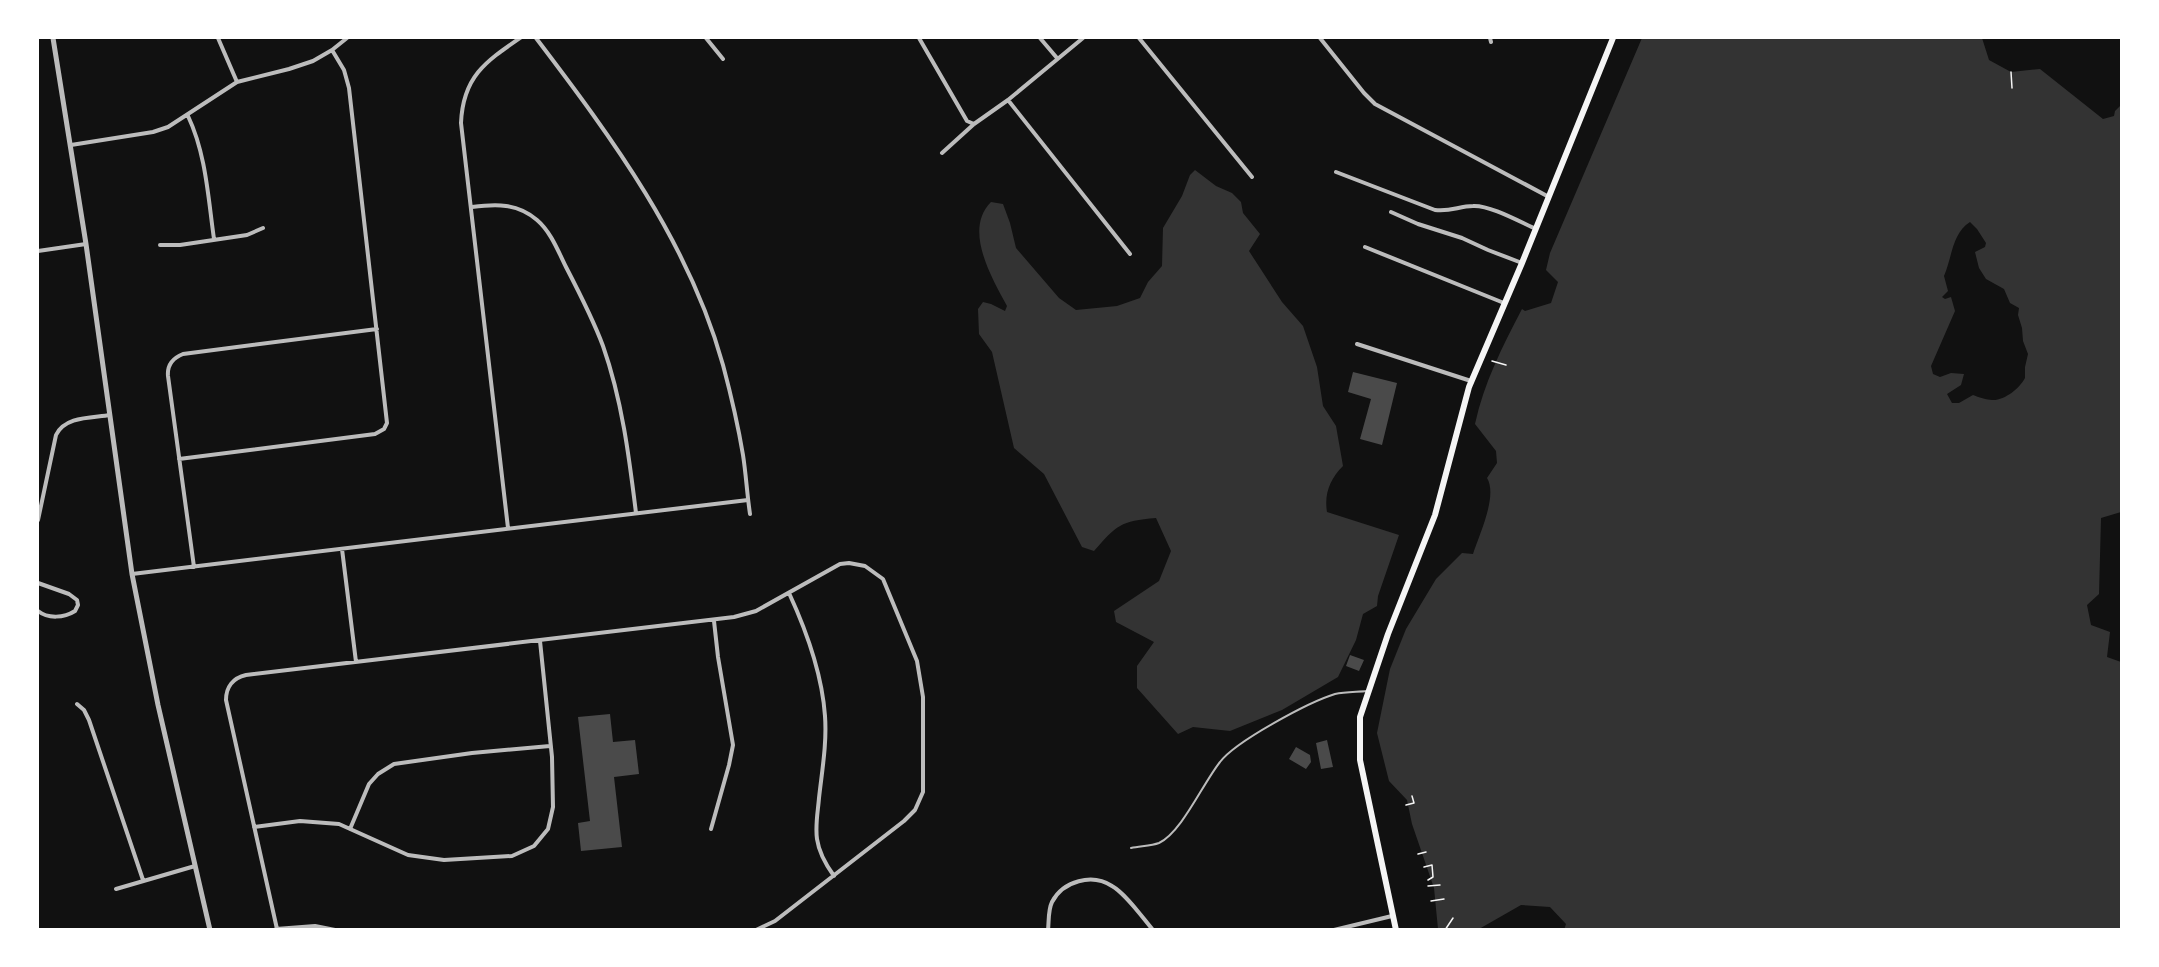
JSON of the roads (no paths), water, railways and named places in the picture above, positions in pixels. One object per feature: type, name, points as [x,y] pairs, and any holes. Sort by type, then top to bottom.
[{"type":"main road","points":[[1396,930],[1360,760],[1358,728],[1367,691],[1435,515],[1471,381],[1522,263],[1613,38]]},
{"type":"street","points":[[53,38],[86,244],[132,574],[158,705],[210,930]]},
{"type":"street","points":[[218,38],[237,82]]},
{"type":"street","points":[[70,146],[153,132],[168,127],[237,82],[313,61],[347,38]]},
{"type":"street","points":[[508,528],[472,207],[461,132],[464,101],[472,80],[485,63],[520,38]]},
{"type":"street","points":[[536,38],[593,113],[637,179],[687,268],[709,321],[723,365],[743,457],[750,514]]},
{"type":"street","points":[[706,38],[723,59]]},
{"type":"street","points":[[919,38],[967,121],[974,124]]},
{"type":"street","points":[[1040,38],[1057,58]]},
{"type":"street","points":[[942,153],[974,124],[1008,100],[1083,38]]},
{"type":"street","points":[[1139,38],[1252,177]]},
{"type":"street","points":[[1320,38],[1375,104],[1549,197]]},
{"type":"street","points":[[179,459],[375,434],[381,432],[387,423],[349,88],[344,70],[332,50]]},
{"type":"street","points":[[1008,100],[1131,254]]},
{"type":"street","points":[[188,116],[204,159],[214,239]]},
{"type":"street","points":[[1336,172],[1435,210],[1451,211],[1478,206],[1536,229]]},
{"type":"street","points":[[472,207],[499,204],[514,207],[537,220],[550,236],[580,293],[603,345],[626,436],[636,513]]},
{"type":"street","points":[[1391,212],[1522,263]]},
{"type":"street","points":[[160,245],[180,245],[247,235],[263,228]]},
{"type":"street","points":[[38,251],[86,244]]},
{"type":"street","points":[[1365,247],[1504,303]]},
{"type":"street","points":[[194,567],[168,376],[168,368],[175,358],[183,354],[377,329]]},
{"type":"street","points":[[1357,344],[1471,381]]},
{"type":"street","points":[[38,520],[57,435],[61,428],[69,422],[110,415]]},
{"type":"street","points":[[132,574],[748,500]]},
{"type":"street","points":[[342,549],[356,662]]},
{"type":"street","points":[[335,930],[315,926],[276,929],[226,700],[228,688],[235,679],[246,675],[714,621],[756,611],[840,564],[857,563],[871,568],[883,579],[917,660],[922,682],[924,785],[921,800],[910,816],[834,876],[775,921],[756,930]]},
{"type":"street","points":[[38,583],[69,594],[78,605],[74,612],[66,615],[51,616],[40,614],[38,611]]},
{"type":"street","points":[[789,593],[808,636],[822,692],[825,734],[817,838],[825,864],[834,876]]},
{"type":"street","points":[[711,829],[733,745],[714,621]]},
{"type":"street","points":[[254,827],[305,821],[339,824],[392,848],[427,859],[512,856],[534,846],[546,834],[553,807],[540,641]]},
{"type":"street","points":[[77,704],[88,717],[143,880]]},
{"type":"street","points":[[350,829],[369,784],[378,774],[394,764],[550,746]]},
{"type":"street","points":[[116,889],[195,866]]},
{"type":"street","points":[[1048,930],[1050,909],[1060,891],[1074,883],[1093,879],[1113,886],[1153,930]]},
{"type":"street","points":[[1334,930],[1392,916]]},
{"type":"lane","points":[[1131,848],[1157,843],[1168,837],[1184,817],[1221,760],[1236,747],[1310,703],[1338,694],[1367,691]]}]
